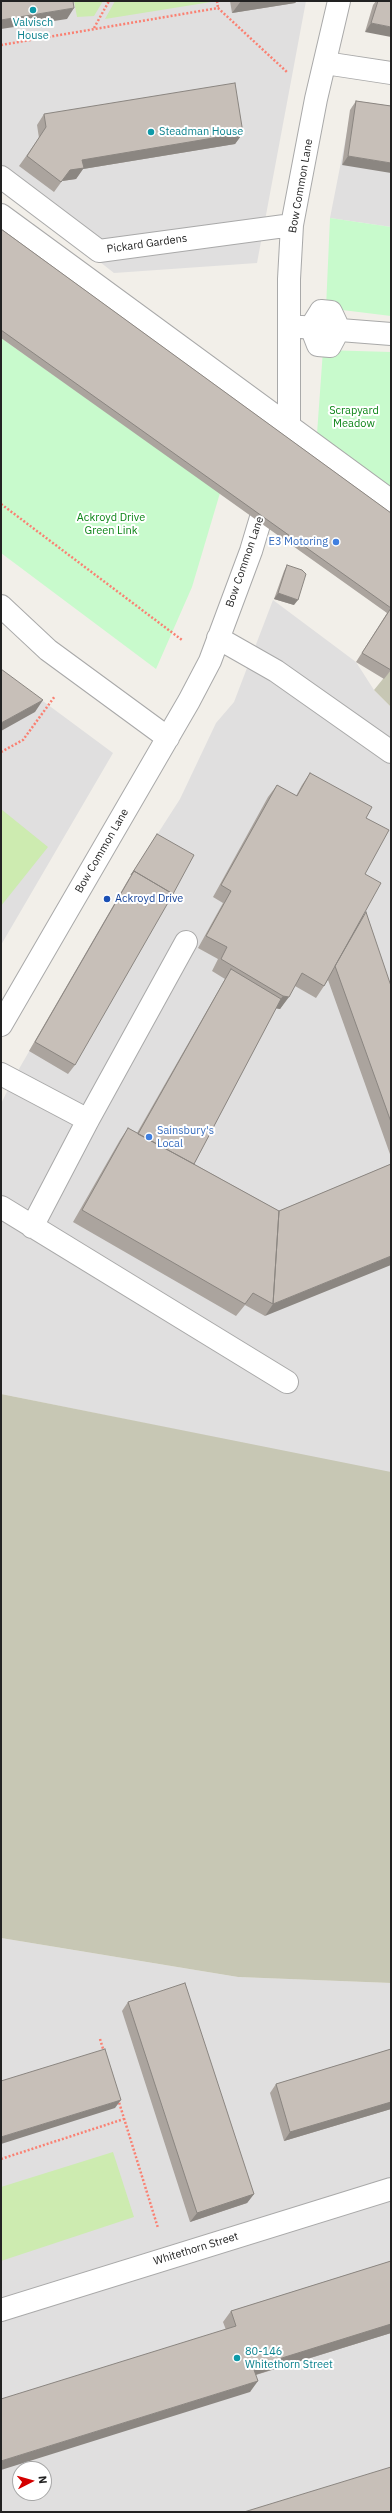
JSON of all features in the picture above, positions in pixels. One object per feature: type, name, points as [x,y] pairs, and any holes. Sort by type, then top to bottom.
[{"type":"street","name":"Bow Common Lane","points":[[1,1025],[168,738],[210,661],[251,551],[289,424],[289,326],[292,225],[316,100],[339,1]]},
{"type":"street","points":[[325,63],[391,74]]},
{"type":"street","name":"Pickard Gardens","points":[[1,177],[99,251],[292,225]]},
{"type":"street","points":[[1,215],[242,392],[289,424],[391,501]]},
{"type":"street","points":[[289,326],[391,334]]},
{"type":"street","points":[[1,606],[48,650],[168,738]]},
{"type":"street","points":[[218,638],[276,671],[391,752]]},
{"type":"street","points":[[32,1227],[88,1120],[186,942]]},
{"type":"street","points":[[1,1074],[88,1120]]},
{"type":"street","points":[[1,1207],[286,1382]]},
{"type":"street","name":"Whitethorn Street","points":[[1,2310],[391,2189]]},
{"type":"path","points":[[94,29],[108,1]]},
{"type":"path","points":[[217,1],[218,8],[316,100]]},
{"type":"path","points":[[1,45],[218,8]]},
{"type":"path","points":[[1,504],[210,661]]},
{"type":"path","points":[[1,752],[23,740],[74,669]]},
{"type":"path","points":[[100,2039],[104,2054]]},
{"type":"path","points":[[118,2097],[168,2258]]},
{"type":"path","points":[[1,2159],[124,2119]]},
{"type":"shaded area","points":[[1,1],[306,1],[257,263],[114,273],[1,184]]},
{"type":"shaded area","points":[[352,106],[391,112],[391,227],[330,218]]},
{"type":"shaded area","points":[[273,600],[356,662],[374,690],[391,707],[390,1473],[1,1394],[1,1104],[12,1081],[128,880],[180,799],[216,723],[234,702]]},
{"type":"shaded area","points":[[391,669],[391,707],[374,690]]},
{"type":"shaded area","points":[[1,670],[113,753],[1,945]]},
{"type":"shaded area","points":[[1,1394],[391,1472],[391,1983],[238,1977],[1,1938]]},
{"type":"shaded area","points":[[1,1938],[238,1977],[391,1983],[391,2512],[1,2512]]},
{"type":"green space","points":[[74,1],[103,1],[94,16],[77,17]]},
{"type":"green space","points":[[115,1],[211,1],[211,2],[105,19]]},
{"type":"green space","points":[[330,218],[391,227],[391,316],[326,308]]},
{"type":"green space","name":"Ackroyd Drive Green Link","points":[[1,338],[220,493],[192,587],[156,669],[1,553]]},
{"type":"green space","name":"Scrapyard Meadow","points":[[323,350],[391,352],[391,490],[317,434]]},
{"type":"green space","points":[[1,809],[48,847],[1,906]]},
{"type":"green space","points":[[113,2152],[134,2217],[1,2261],[1,2187]]},
{"type":"building","points":[[1,1],[73,1],[74,8],[1,20]]},
{"type":"building","points":[[378,1],[391,1],[391,27],[371,23]]},
{"type":"building","name":"Steadman House","points":[[235,83],[243,133],[82,160],[84,168],[70,170],[61,182],[27,156],[46,127],[44,114]]},
{"type":"building","points":[[356,101],[391,106],[391,163],[348,156]]},
{"type":"building","points":[[1,229],[391,513],[391,608],[1,330]]},
{"type":"building","points":[[287,565],[302,570],[306,574],[298,600],[278,593]]},
{"type":"building","points":[[391,608],[391,670],[362,653]]},
{"type":"building","points":[[1,669],[43,700],[1,723]]},
{"type":"building","points":[[310,773],[372,807],[366,818],[389,830],[365,874],[381,883],[324,986],[302,973],[289,997],[283,996],[221,959],[227,947],[206,936],[231,891],[221,885],[277,785],[297,796]]},
{"type":"building","points":[[157,834],[194,855],[173,894],[134,871],[131,875]]},
{"type":"building","points":[[134,871],[173,894],[75,1065],[35,1042]]},
{"type":"building","points":[[366,912],[391,986],[391,1122],[335,966]]},
{"type":"building","points":[[231,969],[281,999],[194,1164],[138,1134]]},
{"type":"building","points":[[128,1128],[279,1211],[273,1304],[253,1293],[245,1304],[82,1210]]},
{"type":"building","points":[[391,1164],[391,1256],[273,1304],[279,1211]]},
{"type":"building","points":[[185,1983],[254,2194],[197,2213],[128,2002]]},
{"type":"building","points":[[105,2049],[121,2100],[1,2137],[1,2081]]},
{"type":"building","points":[[391,2049],[391,2102],[290,2132],[276,2084]]},
{"type":"building","name":"80-146 Whitethorn Street","points":[[391,2261],[391,2324],[253,2367],[258,2381],[1,2461],[1,2399],[236,2326],[231,2311]]},
{"type":"building","points":[[391,2467],[391,2512],[244,2512]]},
{"type":"place","name":"Valvisch House","points":[[33,10]]},
{"type":"place","name":"Steadman House","points":[[151,132]]},
{"type":"place","name":"E3 Motoring","points":[[336,542]]},
{"type":"place","name":"Ackroyd Drive","points":[[107,899]]},
{"type":"place","name":"Sainsbury's Local","points":[[149,1137]]},
{"type":"place","name":"80-146 Whitethorn Street","points":[[237,2358]]}]
